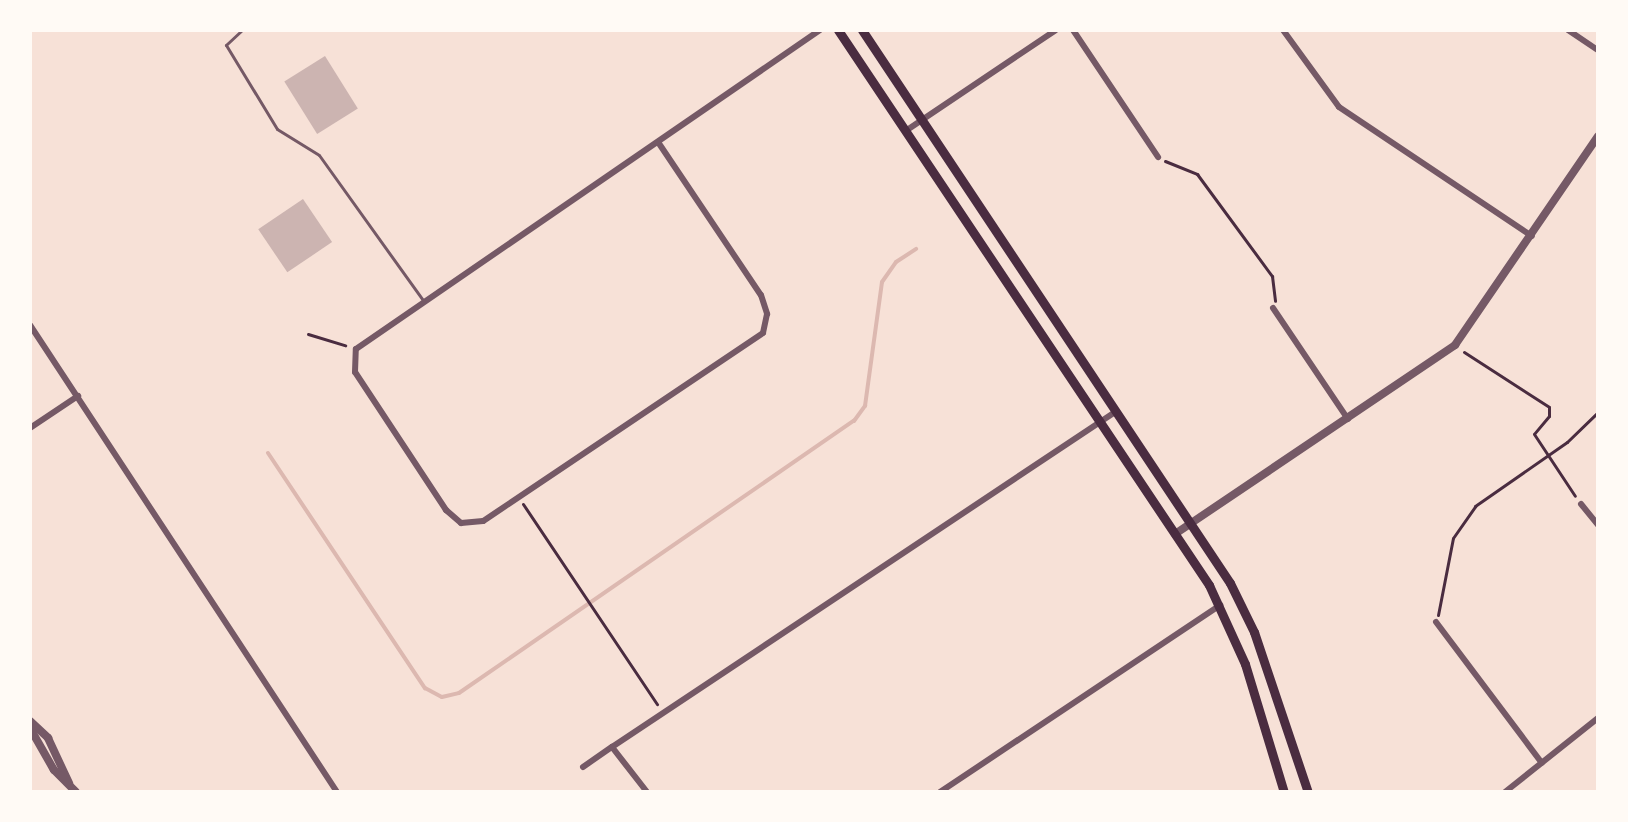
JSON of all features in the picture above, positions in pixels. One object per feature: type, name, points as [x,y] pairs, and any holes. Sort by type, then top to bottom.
[{"type":"main road","points":[[838,30],[1220,605],[1245,664],[1284,792]]},
{"type":"main road","points":[[862,30],[1243,607],[1308,792]]},
{"type":"street","points":[[658,142],[761,295],[767,314],[763,333],[475,524],[453,518],[355,372],[356,349],[423,300],[820,30]]},
{"type":"street","points":[[907,130],[1056,30]]},
{"type":"street","points":[[1073,30],[1158,157]]},
{"type":"street","points":[[1283,30],[1339,107],[1532,236]]},
{"type":"street","points":[[1568,30],[1598,50]]},
{"type":"street","points":[[1175,534],[1455,345],[1598,136]]},
{"type":"street","points":[[1273,308],[1348,419]]},
{"type":"street","points":[[30,325],[337,792]]},
{"type":"street","points":[[30,428],[78,396]]},
{"type":"street","points":[[583,767],[1115,412]]},
{"type":"street","points":[[1581,504],[1598,525]]},
{"type":"street","points":[[940,792],[1220,605]]},
{"type":"street","points":[[1436,622],[1542,763]]},
{"type":"street","points":[[1505,792],[1598,718]]},
{"type":"street","points":[[30,721],[48,738],[69,783]]},
{"type":"street","points":[[30,728],[54,770],[76,792]]},
{"type":"street","points":[[612,747],[647,792]]},
{"type":"lane","points":[[242,30],[226,45],[277,129],[319,155],[423,300]]},
{"type":"path","points":[[1158,157],[1197,174],[1272,276],[1278,293],[1273,308]]},
{"type":"path","points":[[308,334],[356,349]]},
{"type":"path","points":[[1455,345],[1549,407],[1549,416],[1534,434],[1581,504]]},
{"type":"path","points":[[1436,622],[1453,538],[1475,506],[1549,454],[1598,412]]},
{"type":"path","points":[[518,497],[663,714]]},
{"type":"building","points":[[325,56],[358,109],[317,134],[284,81]]},
{"type":"building","points":[[303,199],[332,242],[287,272],[258,229]]},
{"type":"waterway","points":[[268,453],[425,688],[442,697],[459,693],[854,421],[865,406],[882,282],[896,262],[916,249]]}]
